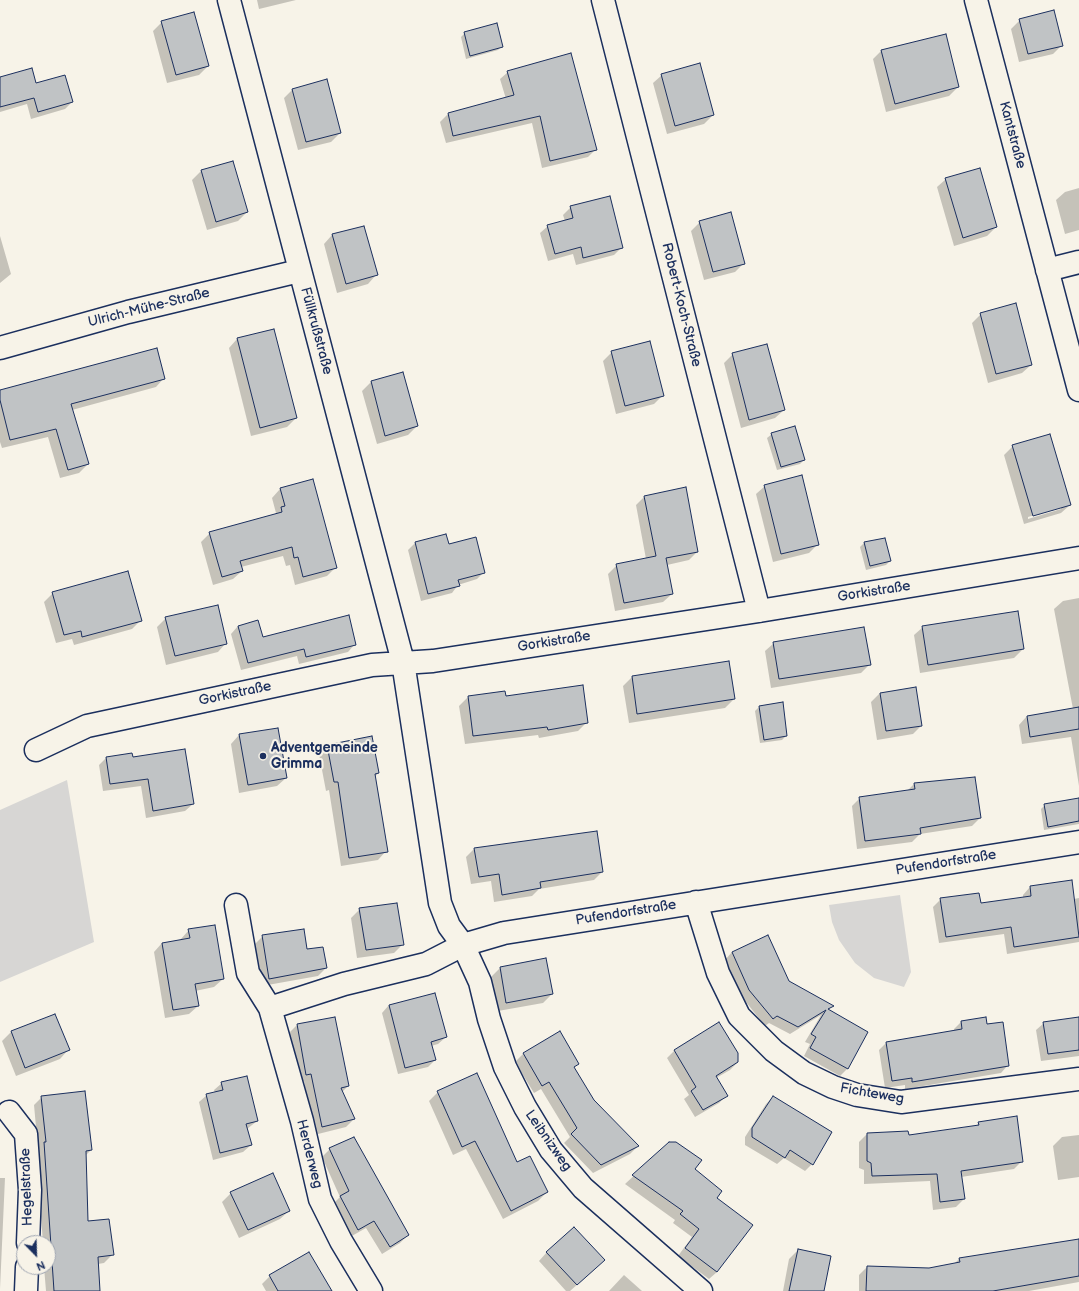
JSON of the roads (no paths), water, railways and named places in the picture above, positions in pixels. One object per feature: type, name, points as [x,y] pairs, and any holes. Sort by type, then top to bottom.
[{"type":"street","name":"Füllkrußstraße","points":[[229,0],[403,662]]},
{"type":"street","name":"Robert-Koch-Straße","points":[[604,0],[759,611]]},
{"type":"street","name":"Kantstraße","points":[[976,0],[1079,390]]},
{"type":"street","points":[[1047,270],[1079,262]]},
{"type":"street","name":"Ulrich-Mühe-Straße","points":[[0,348],[128,312],[299,271]]},
{"type":"street","name":"Gorkistraße","points":[[36,750],[87,726],[372,665],[433,661],[759,611],[1079,558]]},
{"type":"street","points":[[270,1008],[344,984],[426,964],[463,945],[449,926],[440,903],[403,662]]},
{"type":"street","name":"Pufendorfstraße","points":[[463,945],[504,933],[1079,842]]},
{"type":"street","name":"Fichteweg","points":[[696,902],[718,973],[739,1016],[780,1055],[804,1073],[833,1087],[857,1094],[901,1102],[1079,1079]]},
{"type":"street","name":"Herderweg","points":[[236,905],[248,973],[270,1008],[302,1121],[320,1199],[341,1241],[371,1291]]},
{"type":"street","name":"Leibnizweg","points":[[463,945],[480,982],[489,1019],[505,1067],[525,1107],[551,1150],[583,1188],[701,1291]]},
{"type":"street","name":"Hegelstraße","points":[[9,1112],[26,1134],[30,1190],[28,1235]]},
{"type":"street","points":[[26,1291],[27,1275]]},
{"type":"place","name":"Adventgemeinde Grimma","points":[[263,756]]}]
